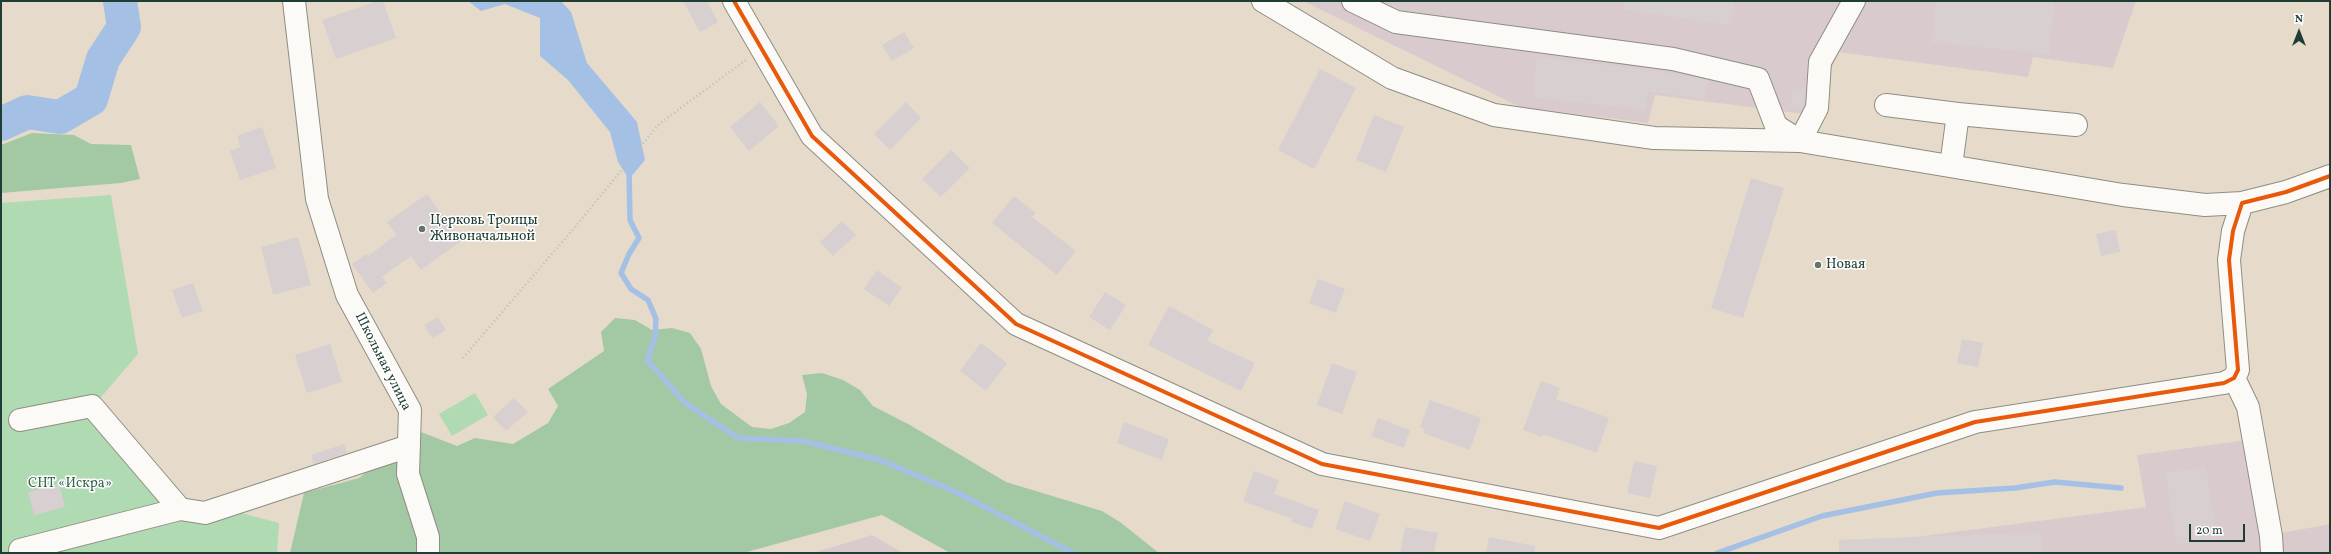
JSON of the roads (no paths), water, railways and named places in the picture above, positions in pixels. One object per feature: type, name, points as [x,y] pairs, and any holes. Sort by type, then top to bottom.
[{"type":"street","name":"Школьная улица","points":[[294,1],[317,199],[347,295],[410,410],[408,474],[428,537],[428,553]]},
{"type":"street","points":[[734,1],[812,136],[1016,324],[1322,464],[1659,528],[1975,422],[2224,383],[2234,378],[2238,370],[2229,260],[2233,231],[2242,203]]},
{"type":"street","points":[[1263,1],[1392,78],[1494,115],[1654,138],[1800,141],[2123,195],[2206,205],[2242,203],[2286,192],[2330,176]]},
{"type":"street","points":[[1353,1],[1396,22],[1673,59],[1758,79],[1776,126],[1800,141]]},
{"type":"street","points":[[1800,141],[1817,108],[1820,62],[1854,1]]},
{"type":"street","points":[[1886,105],[1958,114],[2076,125]]},
{"type":"street","points":[[1951,166],[1958,114]]},
{"type":"street","points":[[2234,378],[2248,407],[2271,536],[2272,553]]},
{"type":"street","points":[[20,420],[92,406],[180,509]]},
{"type":"street","points":[[20,550],[180,509],[204,513],[409,446]]},
{"type":"water","points":[[468,1],[561,1],[571,12],[587,63],[637,122],[645,160],[629,179],[618,162],[610,132],[568,80],[540,56],[540,18],[505,4],[481,11]]},
{"type":"waterway","points":[[1,124],[27,112],[60,117],[91,99],[103,59],[124,27],[120,1]]},
{"type":"waterway","points":[[629,171],[630,220],[639,238],[629,254],[621,273],[631,289],[648,300],[656,319],[655,337],[647,360],[685,403],[738,438],[803,441],[880,460],[954,491],[1073,553]]},
{"type":"waterway","points":[[1717,553],[1822,516],[1937,493],[2015,488],[2055,482],[2121,488]]},
{"type":"place","name":"Церковь Троицы Живоначальной","points":[[422,229]]},
{"type":"place","name":"Новая","points":[[1818,265]]},
{"type":"park label","name":"СНТ «Искра»","points":[[70,484]]}]
